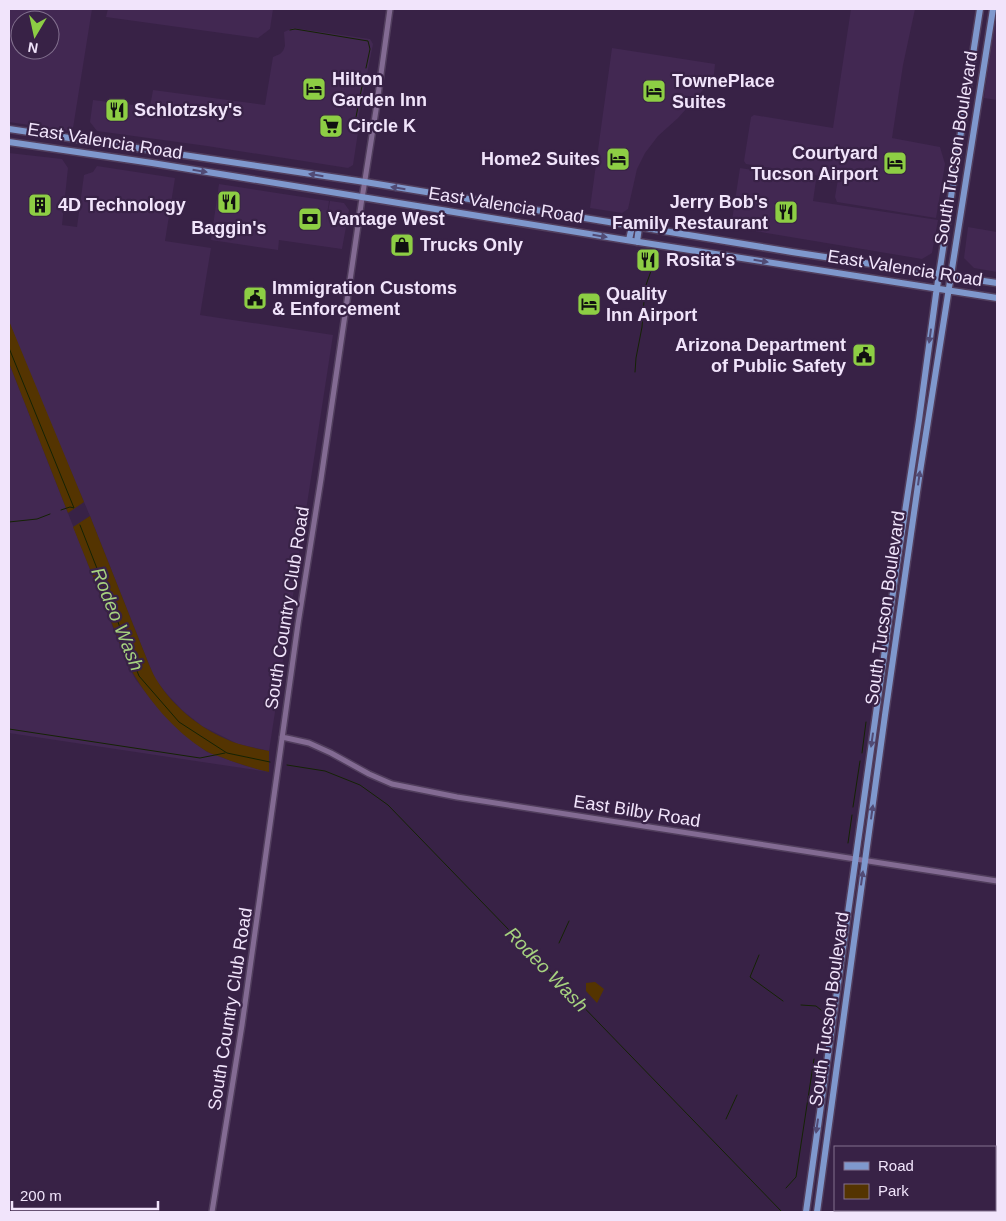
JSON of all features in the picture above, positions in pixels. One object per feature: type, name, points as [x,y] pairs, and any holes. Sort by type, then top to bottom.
[{"type":"main road","name":"South Tucson Boulevard","points":[[806,1212],[896,571],[980,9]]},
{"type":"main road","name":"South Tucson Boulevard","points":[[817,1212],[921,469],[993,9]]},
{"type":"main road","name":"East Valencia Road","points":[[9,129],[365,182],[792,252],[997,283]]},
{"type":"main road","points":[[78,152],[80,139]]},
{"type":"main road","name":"East Valencia Road","points":[[9,142],[997,298]]},
{"type":"main road","points":[[508,220],[510,206]]},
{"type":"main road","points":[[629,240],[636,227]]},
{"type":"main road","points":[[636,227],[637,242]]},
{"type":"main road","points":[[789,265],[792,252]]},
{"type":"street","name":"South Country Club Road","points":[[212,1212],[242,1025],[282,737],[390,9]]},
{"type":"street","name":"East Bilby Road","points":[[282,737],[309,743],[369,774],[394,784],[457,798],[997,881]]},
{"type":"shaded area","points":[[9,9],[92,9],[73,128],[69,131],[9,122]]},
{"type":"shaded area","points":[[108,9],[273,9],[270,29],[258,38],[106,17]]},
{"type":"shaded area","points":[[851,9],[915,9],[903,65],[892,138],[940,147],[945,164],[936,218],[837,202],[835,197],[838,179],[746,164],[744,161],[751,117],[754,115],[833,128]]},
{"type":"shaded area","points":[[997,9],[997,100],[984,98]]},
{"type":"shaded area","points":[[293,28],[370,39],[373,44],[358,119],[360,119],[353,165],[348,168],[97,131],[90,122],[93,100],[150,107],[153,90],[265,105],[273,57],[283,51],[285,46],[284,32]]},
{"type":"shaded area","points":[[612,48],[715,64],[714,74],[702,91],[678,118],[658,136],[645,153],[637,169],[628,209],[622,213],[590,208]]},
{"type":"shaded area","points":[[9,153],[62,159],[68,168],[62,225],[77,227],[84,175],[93,172],[97,166],[175,178],[165,241],[211,248],[200,315],[333,335],[269,751],[238,744],[202,726],[182,710],[155,679],[9,321]]},
{"type":"shaded area","points":[[740,168],[816,180],[813,201],[938,220],[932,253],[922,259],[731,227]]},
{"type":"shaded area","points":[[219,184],[329,201],[326,222],[330,201],[344,203],[349,210],[342,249],[279,240],[278,250],[211,240]]},
{"type":"shaded area","points":[[968,227],[997,232],[997,272],[974,268],[964,258]]},
{"type":"shaded area","points":[[9,363],[128,666],[136,680],[153,702],[181,732],[207,752],[269,772],[9,733]]},
{"type":"green space","points":[[9,321],[84,502],[68,513],[9,363]]},
{"type":"green space","points":[[90,516],[150,666],[163,690],[192,719],[215,734],[239,744],[269,751],[269,772],[206,751],[172,724],[144,690],[129,666],[73,527]]},
{"type":"green space","points":[[595,982],[604,989],[597,1003],[586,991],[586,983]]},
{"type":"waterway","points":[[290,30],[295,29],[368,41],[370,49],[366,68]]},
{"type":"waterway","points":[[356,117],[363,81]]},
{"type":"waterway","points":[[635,372],[642,327],[645,288],[658,251]]},
{"type":"waterway","points":[[9,348],[74,508],[70,507],[61,510]]},
{"type":"waterway","name":"Rodeo Wash","points":[[9,522],[37,519],[50,514]]},
{"type":"waterway","name":"Rodeo Wash","points":[[80,525],[139,676],[179,722],[227,753],[270,762]]},
{"type":"waterway","points":[[862,753],[866,722]]},
{"type":"waterway","points":[[9,729],[200,758],[225,753]]},
{"type":"waterway","points":[[853,807],[860,761]]},
{"type":"waterway","name":"Rodeo Wash","points":[[287,765],[325,771],[360,785],[388,805],[782,1212]]},
{"type":"waterway","points":[[848,843],[852,815]]},
{"type":"waterway","points":[[559,943],[569,921]]},
{"type":"waterway","points":[[759,955],[750,977],[783,1001]]},
{"type":"waterway","points":[[801,1005],[816,1006],[821,1010]]},
{"type":"waterway","points":[[786,1188],[796,1177],[814,1059]]},
{"type":"waterway","points":[[726,1119],[737,1095]]},
{"type":"place","name":"Hilton Garden Inn","points":[[314,89]]},
{"type":"place","name":"TownePlace Suites","points":[[654,91]]},
{"type":"place","name":"Schlotzsky's","points":[[117,110]]},
{"type":"place","name":"Circle K","points":[[331,126]]},
{"type":"place","name":"Home2 Suites","points":[[618,159]]},
{"type":"place","name":"Courtyard Tucson Airport","points":[[895,163]]},
{"type":"place","name":"Baggin's","points":[[229,202]]},
{"type":"place","name":"4D Technology","points":[[40,205]]},
{"type":"place","name":"Jerry Bob's Family Restaurant","points":[[786,212]]},
{"type":"place","name":"Vantage West","points":[[310,219]]},
{"type":"place","name":"Trucks Only","points":[[402,245]]},
{"type":"place","name":"Rosita's","points":[[648,260]]},
{"type":"place","name":"Immigration Customs & Enforcement","points":[[255,298]]},
{"type":"place","name":"Quality Inn Airport","points":[[589,304]]},
{"type":"place","name":"Arizona Department of Public Safety","points":[[864,355]]}]
